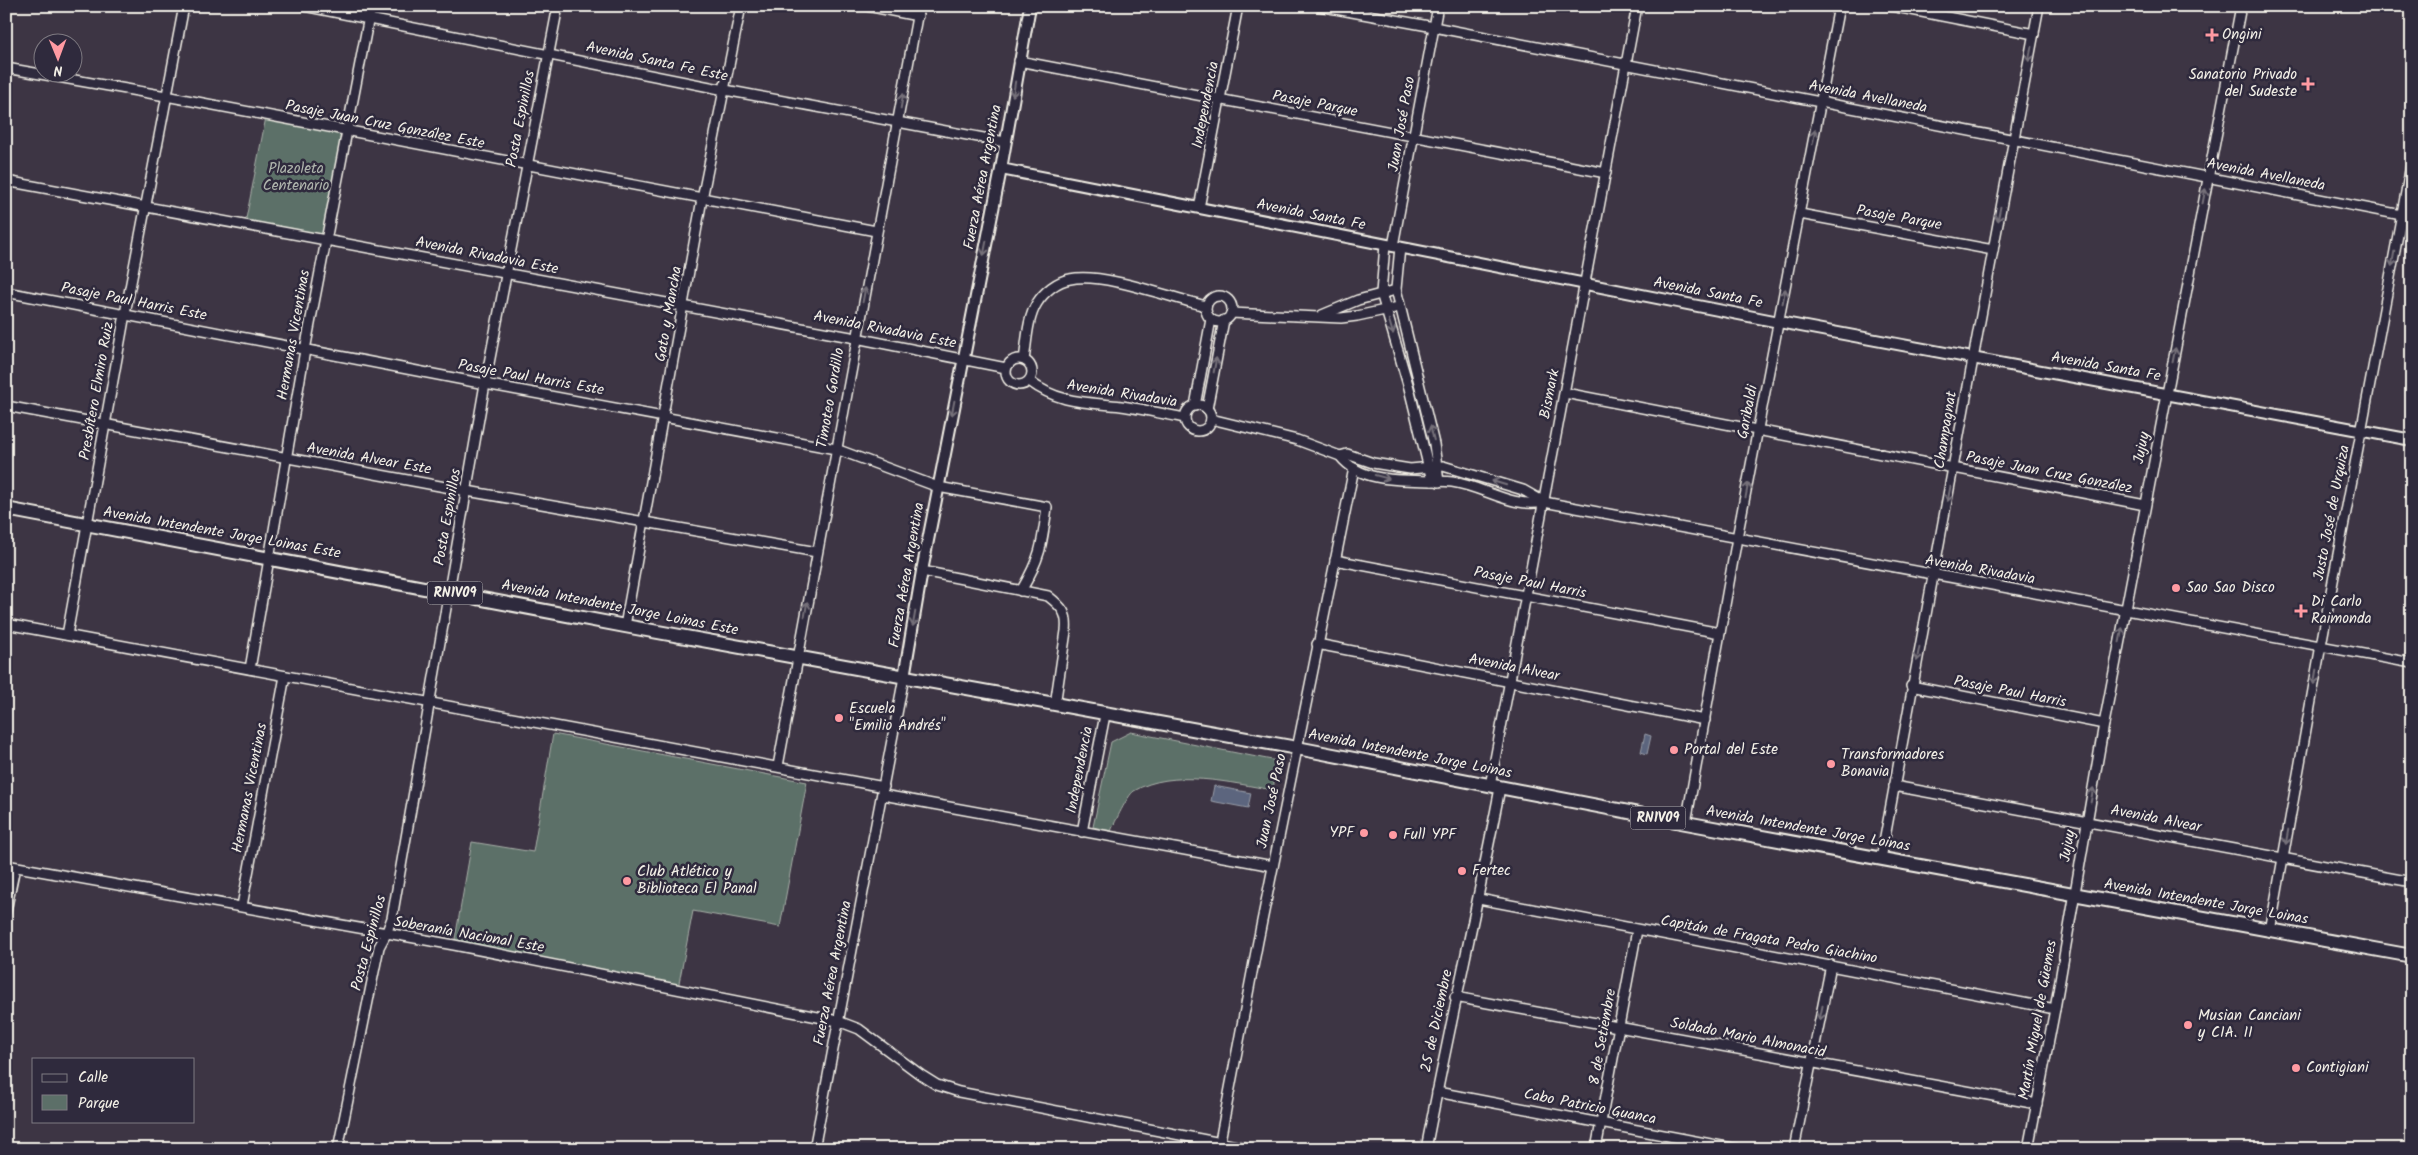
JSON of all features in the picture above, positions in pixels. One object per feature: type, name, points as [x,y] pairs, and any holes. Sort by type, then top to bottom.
[{"type":"main road","name":"Avenida Intendente Jorge Loinas Este","points":[[6,510],[269,557],[625,626],[904,677]]},
{"type":"main road","name":"Avenida Intendente Jorge Loinas","points":[[904,677],[1297,748],[2073,895],[2412,956]]},
{"type":"street","name":"Presbítero Elmiro Ruiz","points":[[67,635],[125,314],[184,6]]},
{"type":"street","name":"Avenida Santa Fe Este","points":[[304,6],[898,124],[1005,142]]},
{"type":"street","name":"Hermanas Vicentinas","points":[[250,669],[325,240],[371,6]]},
{"type":"street","name":"Posta Espinillos","points":[[338,1149],[379,947],[392,918],[485,384],[508,273],[526,166],[558,6]]},
{"type":"street","name":"Gato y Mancha","points":[[625,626],[665,417],[702,199],[741,6]]},
{"type":"street","points":[[867,6],[918,11]]},
{"type":"street","name":"Fuerza Aérea Argentina","points":[[814,1149],[884,791],[922,571],[1030,6]]},
{"type":"street","name":"Independencia","points":[[1200,208],[1238,6]]},
{"type":"street","name":"Avenida Avellaneda","points":[[1319,6],[2412,217]]},
{"type":"street","name":"Juan José Paso","points":[[1435,482],[1433,467],[1381,293],[1393,246],[1438,6]]},
{"type":"street","name":"Bismark","points":[[1495,787],[1510,681],[1637,6]]},
{"type":"street","name":"Garibaldi","points":[[1686,823],[1737,538],[1839,6]]},
{"type":"street","points":[[1891,6],[2034,34]]},
{"type":"street","name":"Champagnat","points":[[1881,858],[1911,686],[1934,576],[1972,358],[2039,6]]},
{"type":"street","name":"Jujuy","points":[[2073,895],[2145,505],[2241,6]]},
{"type":"street","name":"Timoteo Gordillo","points":[[778,766],[918,11]]},
{"type":"street","name":"Pasaje Parque","points":[[1018,61],[1606,173]]},
{"type":"street","name":"Pasaje Juan Cruz González Este","points":[[6,68],[166,96],[526,166],[876,231]]},
{"type":"street","name":"Justo José de Urquiza","points":[[2270,931],[2321,645],[2363,430],[2412,160]]},
{"type":"street","name":"Avenida Santa Fe","points":[[1000,169],[1779,322],[2412,440]]},
{"type":"street","name":"Avenida Rivadavia Este","points":[[6,181],[146,205],[962,359]]},
{"type":"street","name":"Pasaje Parque","points":[[1800,214],[1993,250]]},
{"type":"street","name":"Juan José Paso","points":[[1393,246],[1399,307],[1434,444],[1433,467]]},
{"type":"street","points":[[1024,360],[1031,321],[1037,304],[1053,287],[1070,279],[1094,278],[1206,306]]},
{"type":"street","points":[[1322,316],[1358,300],[1396,290]]},
{"type":"street","name":"Pasaje Paul Harris Este","points":[[6,292],[485,384],[836,448],[938,488],[1047,507],[1041,551],[1036,565],[1021,591]]},
{"type":"street","points":[[1211,419],[1207,409],[1227,317],[1229,301],[1222,296],[1214,297],[1206,306],[1207,314],[1216,321],[1227,317],[1322,316],[1331,318],[1357,316],[1399,307]]},
{"type":"street","points":[[1195,406],[1211,319]]},
{"type":"street","points":[[962,359],[1006,368],[1011,361],[1024,360]]},
{"type":"street","points":[[1024,360],[1032,369],[1029,381]]},
{"type":"street","name":"Avenida Rivadavia","points":[[1006,368],[1006,377],[1012,384],[1021,386],[1029,381],[1039,389],[1062,400],[1122,406],[1185,418]]},
{"type":"street","name":"Pasaje Juan Cruz González","points":[[1564,393],[1758,432],[2145,505]]},
{"type":"street","name":"Avenida Alvear Este","points":[[6,406],[466,491],[817,552]]},
{"type":"street","name":"Avenida Rivadavia","points":[[1207,409],[1195,406],[1188,410],[1185,418],[1188,426],[1195,430],[1207,427],[1211,419],[1298,440],[1340,456],[1354,468],[1387,480],[1452,482],[1531,505],[1544,502]]},
{"type":"street","name":"Avenida Rivadavia","points":[[1340,456],[1347,454],[1373,463],[1410,469],[1443,466],[1523,490],[1544,502],[1934,576],[2412,663]]},
{"type":"street","name":"Juan José Paso","points":[[1220,1141],[1317,644],[1354,468]]},
{"type":"street","name":"Pasaje Paul Harris","points":[[1335,560],[1720,633]]},
{"type":"street","points":[[922,571],[1048,596],[1064,609],[1067,619],[1066,631],[1055,705]]},
{"type":"street","points":[[6,624],[778,766],[884,791],[1082,832],[1273,866]]},
{"type":"street","name":"Avenida Alvear","points":[[1317,644],[1705,720]]},
{"type":"street","name":"Hermanas Vicentinas","points":[[242,906],[286,676]]},
{"type":"street","name":"Pasaje Paul Harris","points":[[1911,686],[2104,724]]},
{"type":"street","name":"Independencia","points":[[1082,832],[1105,714]]},
{"type":"street","name":"Avenida Alvear","points":[[1894,786],[2087,820],[2412,882]]},
{"type":"street","name":"25 de Diciembre","points":[[1426,1149],[1455,997],[1478,899],[1495,787]]},
{"type":"street","points":[[6,911],[10,866]]},
{"type":"street","name":"Soberanía Nacional Este","points":[[10,866],[242,906],[658,985],[838,1022],[859,1029],[920,1075],[959,1092],[1220,1141],[1252,1149]]},
{"type":"street","name":"Martín Miguel de Güemes","points":[[2028,1149],[2055,1009],[2073,895]]},
{"type":"street","name":"Capitán de Fragata Pedro Giachino","points":[[1478,899],[2055,1009]]},
{"type":"street","name":"8 de Setiembre","points":[[1596,1149],[1637,930]]},
{"type":"street","points":[[1794,1149],[1831,965]]},
{"type":"street","name":"Soldado Mario Almonacid","points":[[1455,997],[1810,1064],[2037,1104]]},
{"type":"street","name":"Cabo Patricio Guanca","points":[[1437,1092],[1737,1149]]},
{"type":"green space","name":"Plazoleta Centenario","points":[[266,117],[346,131],[325,240],[245,224]]},
{"type":"green space","points":[[1131,732],[1277,761],[1273,790],[1202,779],[1166,780],[1149,784],[1134,791],[1125,803],[1111,831],[1093,827],[1111,742]]},
{"type":"green space","name":"Club Atlético y Biblioteca El Panal","points":[[553,734],[807,782],[780,927],[693,911],[678,988],[454,945],[472,842],[533,852]]},
{"type":"water","points":[[1645,734],[1651,736],[1647,754],[1641,752]]},
{"type":"water","points":[[1214,786],[1251,793],[1248,808],[1211,801]]},
{"type":"place","name":"Ongini","points":[[2212,35]]},
{"type":"place","name":"Sanatorio Privado del Sudeste","points":[[2308,84]]},
{"type":"place","name":"Sao Sao Disco","points":[[2176,588]]},
{"type":"place","name":"Di Carlo Raimonda","points":[[2301,611]]},
{"type":"place","name":"Escuela \"Emilio Andrés\"","points":[[839,718]]},
{"type":"place","name":"Portal del Este","points":[[1674,750]]},
{"type":"place","name":"Transformadores Bonavia","points":[[1831,764]]},
{"type":"place","name":"YPF","points":[[1364,833]]},
{"type":"place","name":"Full YPF","points":[[1393,835]]},
{"type":"place","name":"Fertec","points":[[1462,871]]},
{"type":"place","name":"Club Atlético y Biblioteca El Panal","points":[[627,881]]},
{"type":"place","name":"Musian Canciani y CIA. II","points":[[2188,1025]]},
{"type":"place","name":"Contigiani","points":[[2296,1068]]}]
